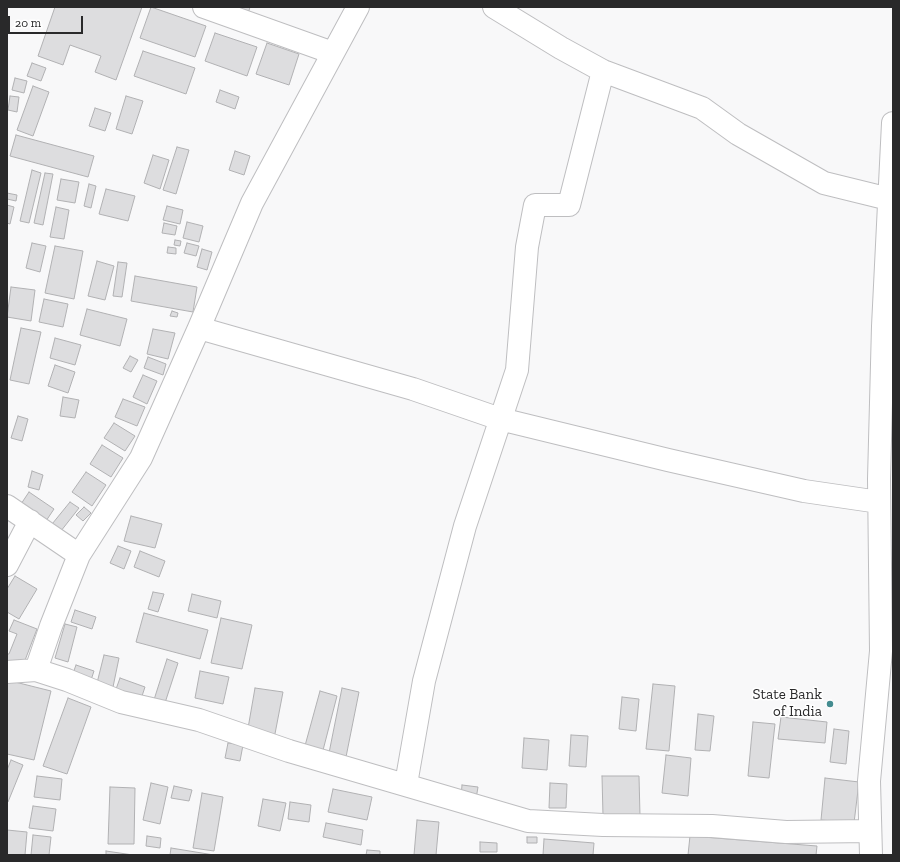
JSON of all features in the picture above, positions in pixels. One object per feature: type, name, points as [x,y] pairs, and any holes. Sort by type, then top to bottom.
[{"type":"street","points":[[204,7],[333,53]]},
{"type":"street","points":[[36,670],[50,626],[79,555],[141,458],[199,328],[252,203],[358,7]]},
{"type":"street","points":[[494,7],[561,48],[603,70],[702,108],[738,134],[824,183],[889,199]]},
{"type":"street","points":[[406,784],[424,681],[465,526],[517,370],[527,247],[535,205],[569,205],[603,70]]},
{"type":"street","points":[[871,855],[869,781],[881,651],[887,637],[879,479],[883,333],[890,252],[889,199],[893,123]]},
{"type":"street","points":[[199,328],[413,390],[500,419],[804,492],[879,502]]},
{"type":"street","points":[[7,506],[79,555]]},
{"type":"street","points":[[7,565],[30,521]]},
{"type":"street","points":[[7,672],[36,670],[67,680],[122,702],[199,720],[289,751],[406,784],[528,821],[603,825],[712,826],[786,832],[870,831]]},
{"type":"building","points":[[55,7],[142,7],[116,80],[95,72],[101,56],[70,45],[63,65],[38,56]]},
{"type":"building","points":[[151,7],[206,26],[195,57],[140,38]]},
{"type":"building","points":[[225,7],[250,7],[248,14]]},
{"type":"building","points":[[215,33],[257,47],[247,76],[205,61]]},
{"type":"building","points":[[267,43],[299,54],[289,85],[256,74]]},
{"type":"building","points":[[143,51],[195,68],[186,94],[134,76]]},
{"type":"building","points":[[32,63],[46,68],[41,81],[27,76]]},
{"type":"building","points":[[15,78],[27,81],[24,93],[12,90]]},
{"type":"building","points":[[33,86],[49,92],[33,136],[17,130]]},
{"type":"building","points":[[220,90],[239,97],[235,109],[216,102]]},
{"type":"building","points":[[10,96],[19,97],[17,112],[8,110]]},
{"type":"building","points":[[126,96],[143,101],[132,134],[116,129]]},
{"type":"building","points":[[95,108],[111,113],[105,131],[89,126]]},
{"type":"building","points":[[16,135],[94,156],[88,177],[10,156]]},
{"type":"building","points":[[177,147],[189,150],[176,194],[163,190]]},
{"type":"building","points":[[235,151],[250,156],[244,175],[229,170]]},
{"type":"building","points":[[153,155],[169,160],[160,189],[144,183]]},
{"type":"building","points":[[32,170],[41,173],[29,223],[20,221]]},
{"type":"building","points":[[45,173],[53,174],[43,225],[34,223]]},
{"type":"building","points":[[61,179],[79,182],[75,203],[57,200]]},
{"type":"building","points":[[89,184],[96,186],[91,208],[84,206]]},
{"type":"building","points":[[106,189],[135,196],[128,221],[99,214]]},
{"type":"building","points":[[7,193],[17,195],[16,201],[7,199]]},
{"type":"building","points":[[7,205],[14,207],[10,224],[7,223]]},
{"type":"building","points":[[167,206],[183,210],[180,224],[163,220]]},
{"type":"building","points":[[56,207],[69,210],[64,239],[50,237]]},
{"type":"building","points":[[187,222],[203,226],[199,242],[183,238]]},
{"type":"building","points":[[164,223],[177,226],[175,235],[162,233]]},
{"type":"building","points":[[175,240],[181,241],[180,246],[174,245]]},
{"type":"building","points":[[32,243],[46,246],[40,272],[26,268]]},
{"type":"building","points":[[187,243],[199,246],[196,256],[184,253]]},
{"type":"building","points":[[55,246],[83,251],[74,299],[45,293]]},
{"type":"building","points":[[168,247],[176,248],[176,254],[167,253]]},
{"type":"building","points":[[202,249],[212,252],[207,270],[197,267]]},
{"type":"building","points":[[97,261],[114,266],[105,300],[88,296]]},
{"type":"building","points":[[118,262],[127,263],[122,297],[113,296]]},
{"type":"building","points":[[135,276],[197,287],[193,312],[131,301]]},
{"type":"building","points":[[11,287],[35,290],[31,321],[7,317]]},
{"type":"building","points":[[44,299],[68,304],[63,327],[39,322]]},
{"type":"building","points":[[87,309],[127,319],[120,346],[80,335]]},
{"type":"building","points":[[172,311],[178,313],[177,317],[170,316]]},
{"type":"building","points":[[21,328],[41,332],[29,384],[10,380]]},
{"type":"building","points":[[153,329],[175,333],[168,359],[147,354]]},
{"type":"building","points":[[55,338],[81,345],[75,365],[50,358]]},
{"type":"building","points":[[130,356],[138,360],[131,372],[123,368]]},
{"type":"building","points":[[148,357],[166,364],[163,375],[144,368]]},
{"type":"building","points":[[55,365],[75,372],[68,393],[48,386]]},
{"type":"building","points":[[143,375],[157,381],[147,404],[133,397]]},
{"type":"building","points":[[63,397],[79,400],[75,418],[60,416]]},
{"type":"building","points":[[123,399],[145,407],[137,426],[115,417]]},
{"type":"building","points":[[18,416],[28,419],[22,441],[11,438]]},
{"type":"building","points":[[114,423],[135,436],[125,451],[104,438]]},
{"type":"building","points":[[102,445],[123,458],[111,477],[90,464]]},
{"type":"building","points":[[32,471],[43,475],[39,490],[28,487]]},
{"type":"building","points":[[86,472],[106,485],[92,506],[72,492]]},
{"type":"building","points":[[29,492],[54,509],[46,521],[21,504]]},
{"type":"building","points":[[70,502],[79,508],[57,536],[48,529]]},
{"type":"building","points":[[84,507],[91,513],[83,521],[76,515]]},
{"type":"building","points":[[131,516],[162,524],[155,548],[124,541]]},
{"type":"building","points":[[118,546],[131,551],[124,569],[110,563]]},
{"type":"building","points":[[140,551],[165,561],[159,577],[134,567]]},
{"type":"building","points":[[15,576],[37,589],[19,619],[7,612],[7,589]]},
{"type":"building","points":[[153,592],[164,594],[158,612],[148,609]]},
{"type":"building","points":[[192,594],[221,601],[217,618],[188,611]]},
{"type":"building","points":[[75,610],[96,617],[92,629],[71,622]]},
{"type":"building","points":[[144,613],[208,630],[200,659],[136,642]]},
{"type":"building","points":[[221,618],[252,625],[242,669],[211,663]]},
{"type":"building","points":[[14,620],[37,629],[22,668],[7,662],[7,654],[9,654],[17,634],[9,631]]},
{"type":"building","points":[[65,624],[77,627],[68,662],[55,658]]},
{"type":"building","points":[[104,655],[119,658],[113,687],[97,683]]},
{"type":"building","points":[[167,659],[178,663],[163,709],[152,706]]},
{"type":"building","points":[[76,665],[94,671],[90,683],[72,676]]},
{"type":"building","points":[[200,671],[229,677],[223,704],[195,698]]},
{"type":"building","points":[[120,678],[145,687],[140,702],[115,692]]},
{"type":"building","points":[[7,680],[51,691],[34,760],[7,754]]},
{"type":"building","points":[[653,684],[675,686],[669,751],[646,749]]},
{"type":"building","points":[[255,688],[283,692],[274,739],[247,734]]},
{"type":"building","points":[[342,688],[359,692],[345,762],[328,758]]},
{"type":"building","points":[[320,691],[337,696],[321,758],[303,753]]},
{"type":"building","points":[[622,697],[639,699],[636,731],[619,729]]},
{"type":"building","points":[[68,698],[91,707],[67,774],[43,766]]},
{"type":"building","points":[[698,714],[714,716],[710,751],[695,750]]},
{"type":"building","points":[[781,717],[827,722],[825,743],[778,739]]},
{"type":"building","points":[[753,722],[775,724],[769,778],[748,776]]},
{"type":"building","points":[[834,729],[849,731],[846,764],[830,762]]},
{"type":"building","points":[[571,735],[588,736],[586,767],[569,766]]},
{"type":"building","points":[[524,738],[549,740],[547,770],[522,768]]},
{"type":"building","points":[[228,743],[243,745],[240,761],[225,758]]},
{"type":"building","points":[[666,755],[691,758],[688,796],[662,793]]},
{"type":"building","points":[[11,760],[23,765],[8,802],[7,770]]},
{"type":"building","points":[[37,776],[62,779],[60,800],[34,797]]},
{"type":"building","points":[[602,776],[639,776],[640,816],[603,816]]},
{"type":"building","points":[[825,778],[859,782],[854,823],[821,820]]},
{"type":"building","points":[[151,783],[168,787],[160,824],[143,820]]},
{"type":"building","points":[[550,783],[567,784],[566,808],[549,808]]},
{"type":"building","points":[[462,785],[478,787],[476,799],[461,797]]},
{"type":"building","points":[[174,786],[192,790],[189,801],[171,798]]},
{"type":"building","points":[[110,787],[135,788],[134,844],[108,844]]},
{"type":"building","points":[[333,789],[372,797],[367,820],[328,812]]},
{"type":"building","points":[[202,793],[223,797],[214,851],[193,848]]},
{"type":"building","points":[[263,799],[286,803],[280,831],[258,826]]},
{"type":"building","points":[[290,802],[311,805],[309,822],[288,819]]},
{"type":"building","points":[[33,806],[56,809],[53,831],[29,828]]},
{"type":"building","points":[[417,820],[439,822],[436,855],[414,855]]},
{"type":"building","points":[[326,823],[363,830],[361,845],[323,837]]},
{"type":"building","points":[[7,830],[27,832],[25,855],[7,855]]},
{"type":"building","points":[[33,835],[51,837],[49,855],[31,855]]},
{"type":"building","points":[[147,836],[161,838],[160,848],[146,846]]},
{"type":"building","points":[[690,836],[817,846],[816,855],[688,855]]},
{"type":"building","points":[[527,837],[537,837],[537,843],[527,843]]},
{"type":"building","points":[[544,839],[594,843],[593,855],[543,855]]},
{"type":"building","points":[[480,842],[497,843],[497,852],[480,852]]},
{"type":"building","points":[[171,848],[214,855],[170,855]]},
{"type":"building","points":[[367,850],[380,851],[380,855],[366,855]]},
{"type":"building","points":[[106,851],[133,855],[106,855]]},
{"type":"place","name":"State Bank of India","points":[[830,704]]}]
